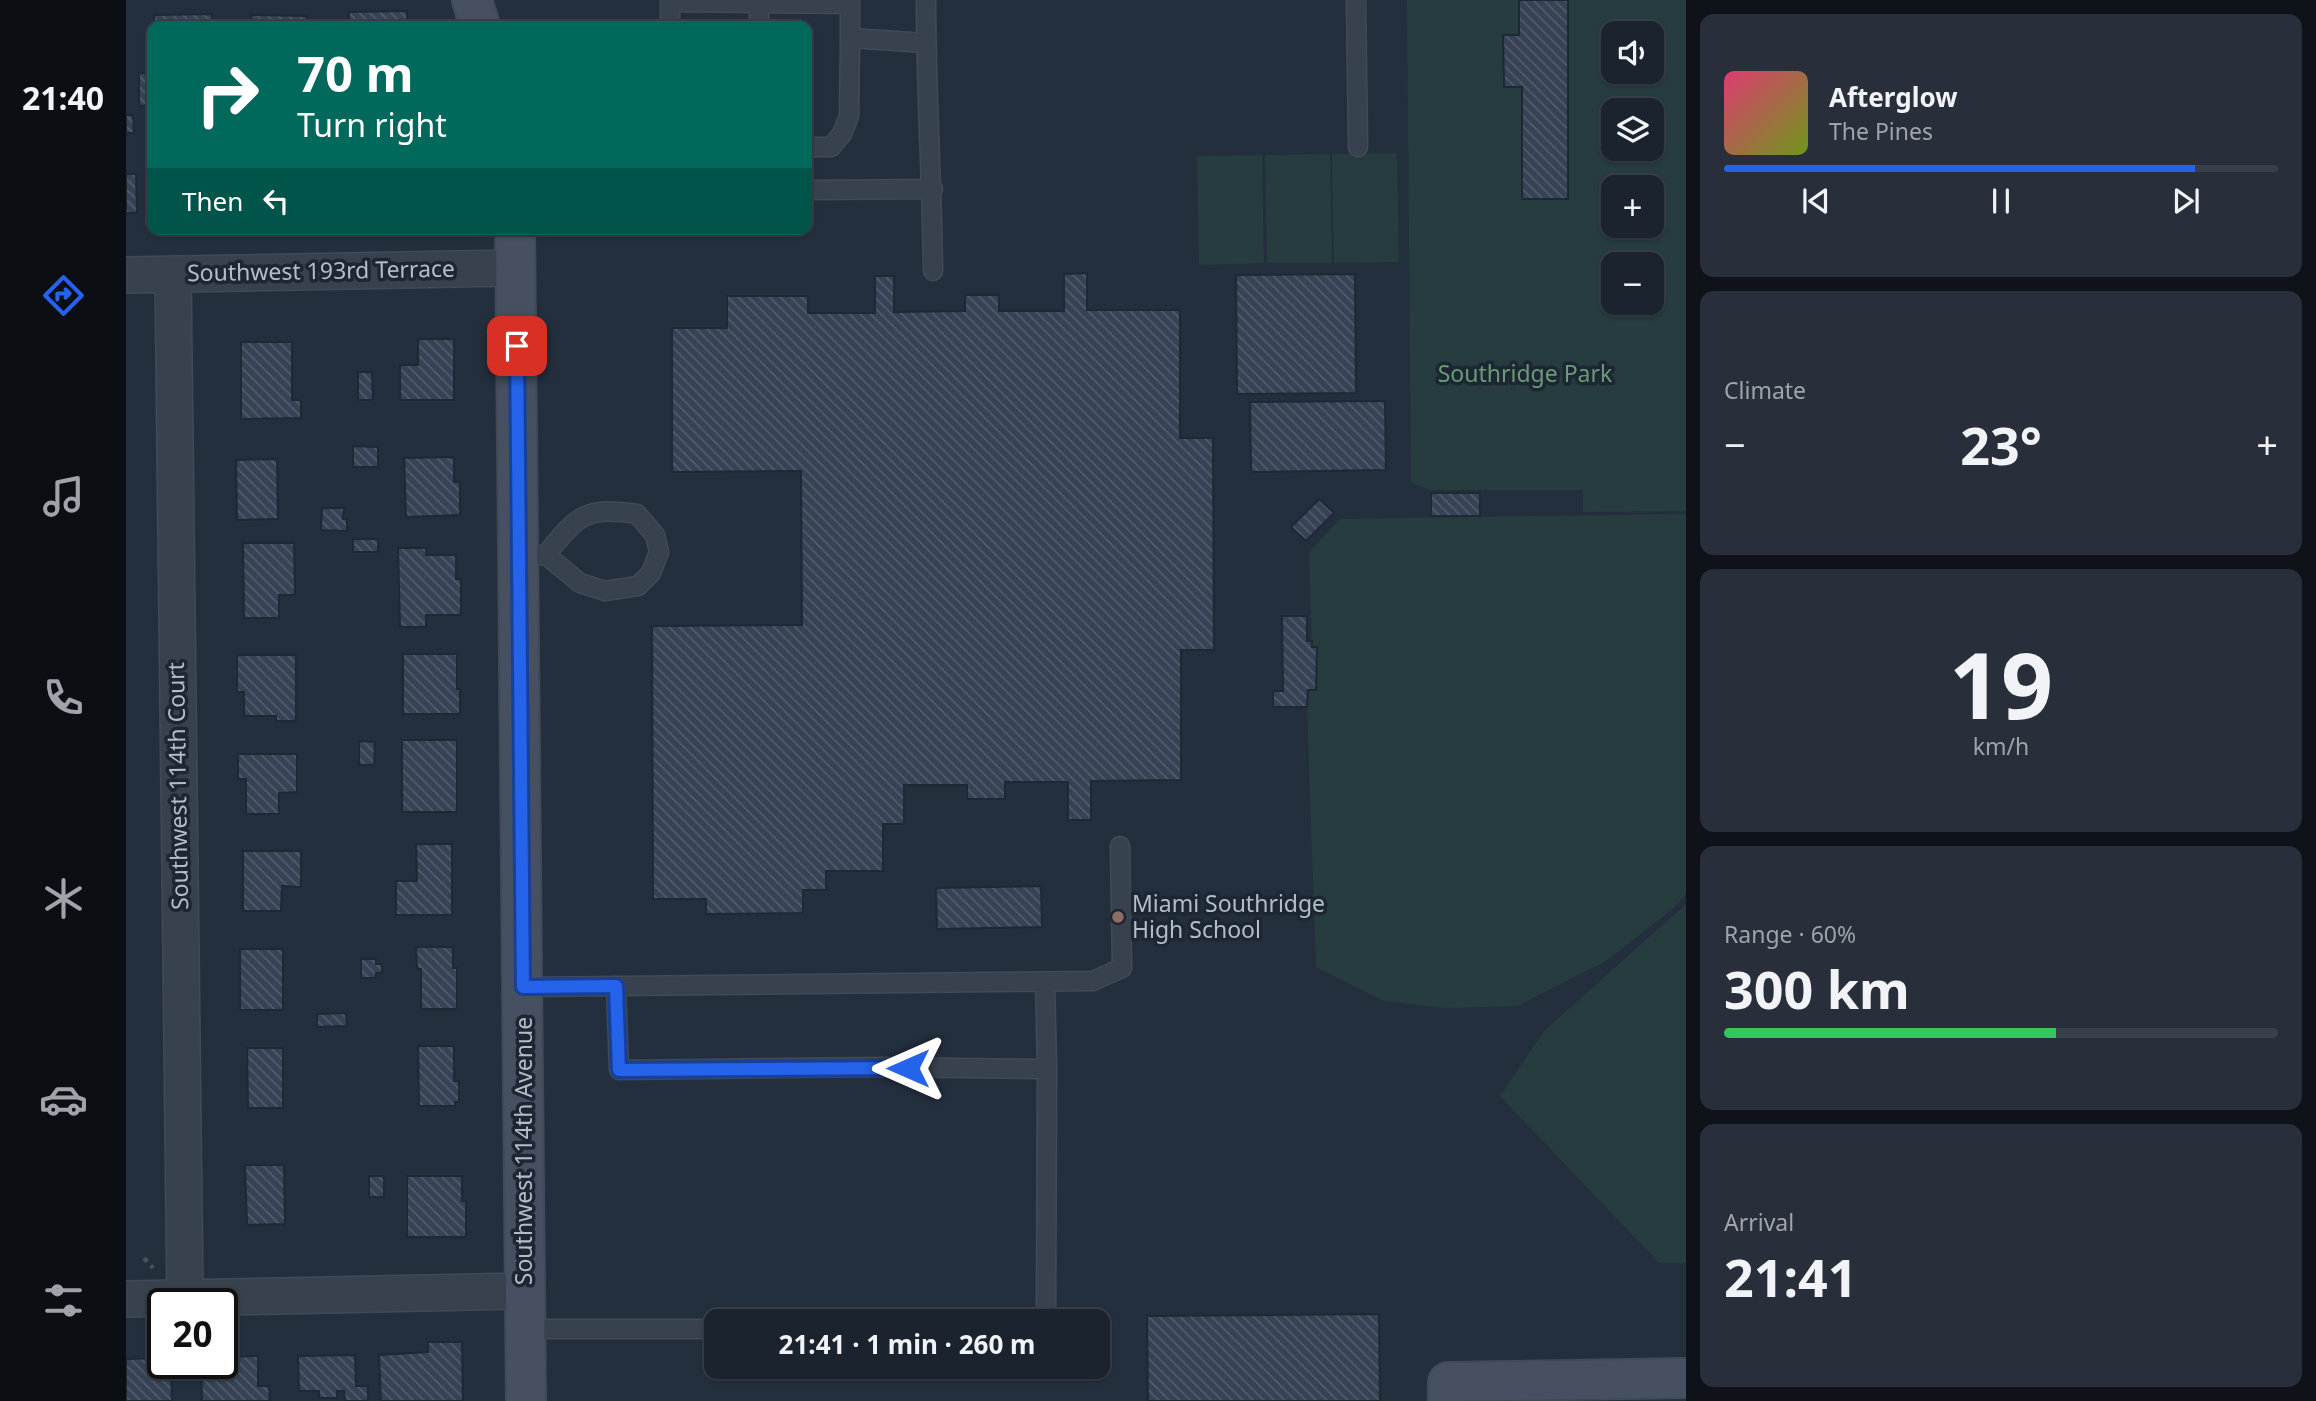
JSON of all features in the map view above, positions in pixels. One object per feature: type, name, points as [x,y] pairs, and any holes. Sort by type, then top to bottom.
[{"type":"street","points":[[472,0],[478,21]]},
{"type":"street","name":"Southwest 114th Avenue","points":[[515,235],[533,555],[523,987],[526,1401]]},
{"type":"street","name":"Southwest 193rd Terrace","points":[[126,275],[516,268]]},
{"type":"street","name":"Southwest 114th Court","points":[[173,274],[185,1288]]},
{"type":"street","points":[[238,1297],[524,1291]]},
{"type":"street","points":[[126,1298],[147,1298]]},
{"type":"street","points":[[1448,1392],[1686,1378]]},
{"type":"lane","points":[[926,0],[928,129],[933,189],[933,271]]},
{"type":"lane","points":[[1356,0],[1358,147]]},
{"type":"lane","points":[[670,21],[670,1],[850,2],[849,117],[842,134],[831,147],[812,147]]},
{"type":"lane","points":[[759,1],[760,21]]},
{"type":"lane","points":[[850,38],[926,44]]},
{"type":"lane","points":[[812,190],[933,189]]},
{"type":"lane","points":[[613,511],[637,514],[655,535],[659,552],[651,573],[638,586],[605,591],[580,583],[533,555],[584,514],[613,511]]},
{"type":"lane","points":[[523,987],[1093,981],[1122,968],[1120,846]]},
{"type":"lane","points":[[1045,982],[1046,1309]]},
{"type":"lane","points":[[616,986],[619,1070],[1047,1069]]},
{"type":"lane","points":[[524,1329],[704,1329]]},
{"type":"green space","name":"Southridge Park","points":[[1407,0],[1686,0],[1686,511],[1583,512],[1583,490],[1430,490],[1411,483]]},
{"type":"green space","points":[[1397,153],[1399,262],[1334,263],[1332,154]]},
{"type":"green space","points":[[1330,154],[1332,263],[1267,263],[1265,155]]},
{"type":"green space","points":[[1262,155],[1264,263],[1199,265],[1197,156]]},
{"type":"green space","points":[[1686,514],[1686,894],[1673,909],[1606,961],[1517,1006],[1445,1008],[1384,1001],[1316,967],[1307,707],[1308,690],[1316,690],[1317,648],[1312,647],[1309,552],[1340,519]]},
{"type":"green space","points":[[1686,904],[1686,1263],[1659,1263],[1500,1096],[1544,1031]]},
{"type":"building","points":[[1519,0],[1568,0],[1568,199],[1522,199],[1522,87],[1504,87],[1503,35],[1519,35]]},
{"type":"building","points":[[407,11],[407,21],[349,21],[349,12]]},
{"type":"building","points":[[212,14],[212,21],[154,21],[154,15]]},
{"type":"building","points":[[251,15],[307,16],[307,21],[251,21]]},
{"type":"building","points":[[139,73],[147,73],[147,105],[139,106]]},
{"type":"building","points":[[126,115],[133,115],[134,133],[126,135]]},
{"type":"building","points":[[126,174],[136,174],[137,213],[126,213]]},
{"type":"building","points":[[1087,273],[1087,310],[1180,310],[1180,438],[1213,438],[1214,650],[1181,650],[1181,780],[1091,781],[1091,820],[1068,820],[1068,782],[1005,782],[1005,799],[967,799],[967,785],[904,785],[904,824],[883,824],[883,871],[826,871],[826,890],[803,890],[803,913],[706,914],[706,899],[653,899],[652,626],[802,625],[801,471],[672,472],[672,328],[727,328],[727,296],[808,296],[808,313],[875,313],[875,276],[894,276],[894,312],[965,311],[965,295],[999,295],[999,311],[1064,311],[1064,274]]},
{"type":"building","points":[[1355,274],[1356,393],[1237,394],[1236,275]]},
{"type":"building","points":[[418,339],[454,339],[454,400],[400,400],[400,365],[418,365]]},
{"type":"building","points":[[241,342],[292,342],[292,400],[301,400],[301,418],[241,419]]},
{"type":"building","points":[[358,372],[372,372],[373,400],[358,400]]},
{"type":"building","points":[[1385,401],[1386,470],[1251,472],[1250,402]]},
{"type":"building","points":[[353,446],[378,447],[378,467],[353,467]]},
{"type":"building","points":[[454,457],[454,482],[460,482],[460,515],[406,517],[404,458]]},
{"type":"building","points":[[277,459],[278,519],[237,520],[236,460]]},
{"type":"building","points":[[1431,493],[1480,493],[1480,516],[1431,516]]},
{"type":"building","points":[[1319,499],[1334,513],[1306,541],[1291,527]]},
{"type":"building","points":[[322,508],[344,508],[343,519],[347,519],[347,531],[321,530]]},
{"type":"building","points":[[353,539],[378,539],[378,552],[353,552]]},
{"type":"building","points":[[243,543],[294,543],[295,595],[279,595],[279,618],[244,618]]},
{"type":"building","points":[[398,548],[426,548],[426,555],[456,555],[456,579],[461,579],[461,615],[426,615],[426,627],[400,627]]},
{"type":"building","points":[[1282,616],[1307,616],[1307,641],[1312,641],[1312,647],[1317,647],[1316,690],[1308,690],[1307,707],[1273,707],[1273,691],[1283,691]]},
{"type":"building","points":[[403,654],[457,654],[460,714],[403,714]]},
{"type":"building","points":[[237,655],[296,655],[296,721],[276,721],[276,716],[244,716],[244,692],[237,692]]},
{"type":"building","points":[[402,740],[457,740],[457,812],[402,812]]},
{"type":"building","points":[[359,741],[375,742],[374,765],[359,765]]},
{"type":"building","points":[[238,754],[297,754],[297,792],[279,793],[279,814],[246,814],[246,779],[238,779]]},
{"type":"building","points":[[416,844],[452,844],[452,915],[396,915],[396,881],[417,881]]},
{"type":"building","points":[[243,851],[301,851],[301,887],[282,886],[281,911],[243,911]]},
{"type":"building","points":[[1041,886],[1042,927],[937,929],[936,888]]},
{"type":"building","points":[[416,947],[453,947],[453,968],[457,968],[457,1009],[421,1009],[421,969],[417,969]]},
{"type":"building","points":[[240,949],[283,949],[283,1010],[240,1010]]},
{"type":"building","points":[[361,959],[376,959],[376,964],[382,964],[382,973],[376,973],[376,978],[361,978]]},
{"type":"building","points":[[346,1013],[347,1026],[317,1027],[317,1014]]},
{"type":"building","points":[[418,1046],[454,1046],[454,1081],[459,1081],[459,1102],[455,1102],[455,1106],[419,1106]]},
{"type":"building","points":[[247,1048],[283,1048],[283,1108],[248,1108]]},
{"type":"building","points":[[245,1165],[284,1165],[285,1224],[247,1225]]},
{"type":"building","points":[[369,1176],[384,1176],[384,1197],[369,1197]]},
{"type":"building","points":[[407,1176],[462,1176],[462,1201],[466,1201],[466,1237],[407,1237]]},
{"type":"building","points":[[1379,1314],[1380,1401],[1148,1401],[1147,1316]]},
{"type":"building","points":[[428,1342],[462,1342],[463,1401],[381,1401],[379,1355],[428,1352]]},
{"type":"building","points":[[355,1355],[356,1386],[368,1386],[368,1401],[345,1401],[344,1391],[337,1391],[337,1398],[319,1398],[319,1391],[299,1391],[298,1356]]},
{"type":"building","points":[[258,1356],[258,1386],[269,1386],[270,1401],[202,1401],[201,1379],[238,1379],[238,1357]]},
{"type":"building","points":[[147,1358],[147,1379],[171,1379],[172,1401],[126,1401],[126,1359]]},
{"type":"place","name":"Miami Southridge High School","points":[[1118,917]]},
{"type":"route","points":[[517,346],[523,987],[616,986],[619,1070],[908,1068]]}]
